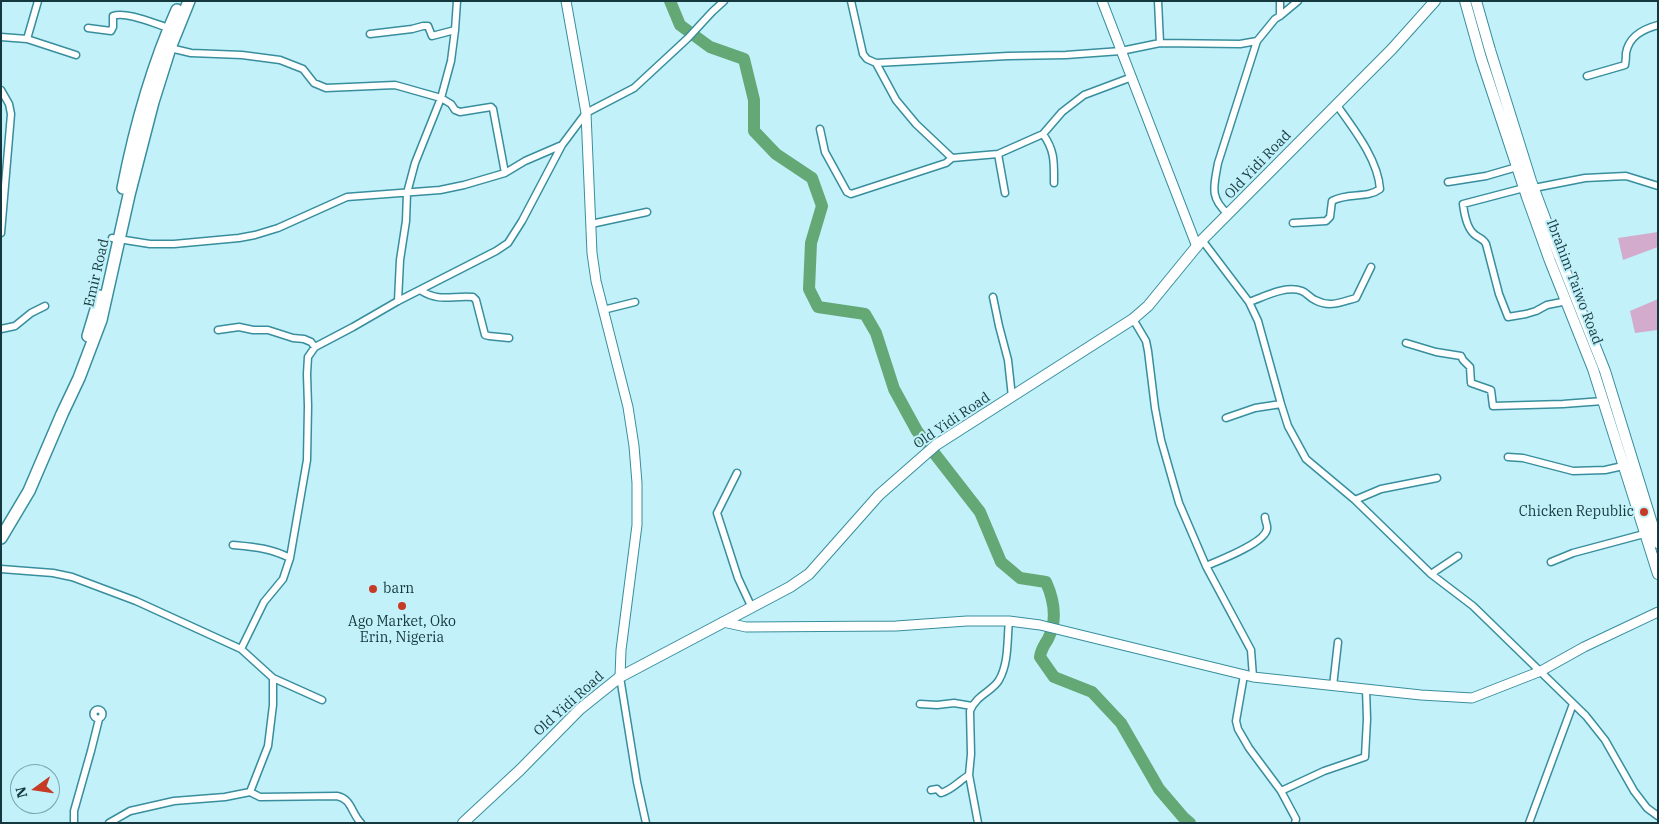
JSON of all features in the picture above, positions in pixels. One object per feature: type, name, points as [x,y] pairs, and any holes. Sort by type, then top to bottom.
[{"type":"highway","name":"Emir Road","points":[[116,238],[138,123],[169,28],[181,1]]},
{"type":"highway","name":"Emir Road","points":[[1,538],[4,525],[24,488],[76,370],[99,299],[153,102],[170,48],[190,1]]},
{"type":"main road","name":"Ibrahim Taiwo Road","points":[[1465,1],[1481,58],[1517,167],[1529,188],[1558,253],[1605,371],[1658,543]]},
{"type":"main road","name":"Ibrahim Taiwo Road","points":[[1476,1],[1550,261],[1587,352],[1658,574]]},
{"type":"main road","name":"Old Yidi Road","points":[[463,823],[520,770],[580,708],[620,677],[752,608],[809,574],[879,494],[927,452],[1133,320],[1148,306],[1199,244],[1392,49],[1434,3]]},
{"type":"street","points":[[27,39],[38,1]]},
{"type":"street","points":[[398,301],[407,193],[415,163],[441,98],[451,62],[456,1]]},
{"type":"street","points":[[566,1],[586,113],[595,272],[628,407],[634,446],[638,525],[621,650],[620,677],[637,782],[646,823]]},
{"type":"street","points":[[241,649],[264,602],[283,579],[290,558],[307,460],[308,357],[315,347],[508,243],[562,144],[586,113],[634,88],[688,38],[724,1]]},
{"type":"street","points":[[851,1],[863,54],[867,59],[876,63],[1008,56],[1066,56],[1121,50],[1160,43],[1240,44],[1257,41]]},
{"type":"street","points":[[1102,1],[1199,244],[1249,302],[1258,321],[1288,426],[1306,459],[1355,500],[1431,574],[1473,606],[1586,716],[1597,729],[1646,808],[1658,816]]},
{"type":"street","points":[[1158,1],[1160,43]]},
{"type":"street","points":[[1280,1],[1280,16]]},
{"type":"street","points":[[1228,214],[1218,205],[1214,193],[1216,174],[1257,41],[1275,19],[1298,1]]},
{"type":"street","points":[[88,28],[111,31],[113,16],[122,15],[169,28]]},
{"type":"street","points":[[1587,76],[1625,65],[1626,52],[1635,35],[1646,28],[1658,25]]},
{"type":"street","points":[[370,34],[423,26],[428,26],[432,36],[455,30]]},
{"type":"street","points":[[1,37],[27,39],[76,55]]},
{"type":"street","points":[[170,48],[191,53],[242,55],[280,60],[303,69],[314,82],[326,88],[395,85],[441,98],[460,112],[488,106],[493,108],[505,173]]},
{"type":"street","points":[[876,63],[896,100],[916,124],[952,158]]},
{"type":"street","points":[[820,129],[825,152],[847,192],[851,194],[946,163],[952,158],[998,154],[1042,134],[1062,112],[1084,95],[1132,77]]},
{"type":"street","points":[[1,90],[9,104],[11,114],[1,233]]},
{"type":"street","points":[[1293,223],[1326,221],[1330,217],[1332,201],[1341,196],[1374,193],[1380,190],[1368,149],[1336,104]]},
{"type":"street","points":[[1042,134],[1049,144],[1054,160],[1054,183]]},
{"type":"street","points":[[116,238],[150,244],[174,244],[255,236],[278,228],[347,197],[440,190],[505,173],[525,161],[562,144]]},
{"type":"street","points":[[998,154],[1005,193]]},
{"type":"street","points":[[1448,182],[1486,176],[1517,167]]},
{"type":"street","points":[[1567,301],[1547,305],[1526,314],[1508,316],[1499,294],[1486,244],[1484,240],[1475,236],[1470,230],[1463,204],[1529,188],[1585,178],[1626,176],[1658,186]]},
{"type":"street","points":[[592,224],[647,212]]},
{"type":"street","points":[[1249,302],[1279,291],[1292,290],[1303,291],[1314,300],[1328,306],[1356,298],[1371,266]]},
{"type":"street","points":[[420,290],[430,296],[440,298],[473,297],[476,300],[485,335],[509,338]]},
{"type":"street","points":[[993,297],[998,326],[1008,360],[1012,397]]},
{"type":"street","points":[[603,310],[636,302]]},
{"type":"street","points":[[1,329],[15,326],[31,313],[45,306]]},
{"type":"street","points":[[1133,320],[1146,342],[1161,440],[1179,504],[1206,566],[1251,650],[1253,677]]},
{"type":"street","points":[[218,330],[239,326],[253,330],[268,330],[293,338],[304,339],[311,342],[315,347]]},
{"type":"street","points":[[1406,343],[1436,352],[1461,356],[1470,367],[1471,383],[1491,390],[1494,406],[1603,401]]},
{"type":"street","points":[[1226,418],[1255,408],[1281,404]]},
{"type":"street","points":[[1508,457],[1523,458],[1573,471],[1604,470],[1623,466]]},
{"type":"street","points":[[737,473],[717,512],[738,578],[752,608]]},
{"type":"street","points":[[1355,500],[1381,489],[1437,478]]},
{"type":"street","points":[[1206,566],[1264,536],[1267,529],[1265,517]]},
{"type":"street","points":[[1551,562],[1582,550],[1644,534]]},
{"type":"street","points":[[233,545],[262,547],[290,558]]},
{"type":"street","points":[[1431,574],[1458,556]]},
{"type":"street","points":[[1,569],[53,573],[72,577],[136,601],[241,649],[273,678],[322,700]]},
{"type":"street","points":[[723,622],[746,628],[896,626],[967,620],[1009,621],[1040,625],[1253,677],[1472,698],[1541,671],[1584,647],[1658,612]]},
{"type":"street","points":[[978,823],[969,775],[971,754],[970,711],[972,706],[999,681],[1005,662],[1009,621]]},
{"type":"street","points":[[1333,686],[1338,642]]},
{"type":"street","points":[[1244,675],[1236,721],[1238,729],[1249,748],[1281,791],[1296,819],[1295,823]]},
{"type":"street","points":[[250,792],[268,746],[273,705],[273,678]]},
{"type":"street","points":[[1281,791],[1324,771],[1365,757],[1366,689]]},
{"type":"street","points":[[920,704],[954,703],[972,706]]},
{"type":"street","points":[[1529,823],[1573,704]]},
{"type":"street","points":[[74,823],[74,811],[98,719]]},
{"type":"street","points":[[931,790],[937,788],[941,793],[949,791],[969,775]]},
{"type":"street","points":[[109,823],[130,811],[174,801],[225,797],[250,792],[260,797],[336,796],[344,798],[361,823]]},
{"type":"shaded area","points":[[1658,232],[1658,247],[1623,260],[1618,238]]},
{"type":"shaded area","points":[[1658,299],[1658,330],[1635,333],[1630,311]]},
{"type":"waterway","points":[[670,1],[680,25],[710,47],[744,59],[754,100],[754,131],[776,154],[812,178],[822,206],[811,243],[809,289],[818,307],[865,314],[876,333],[894,389],[917,431],[980,512],[1001,562],[1020,578],[1046,582],[1053,603],[1054,617],[1051,632],[1040,657],[1054,677],[1092,692],[1121,723],[1159,789],[1190,823]]},
{"type":"place","name":"Chicken Republic","points":[[1644,512]]},
{"type":"place","name":"barn","points":[[373,589]]},
{"type":"place","name":"Ago Market, Oko Erin, Nigeria","points":[[402,606]]}]
